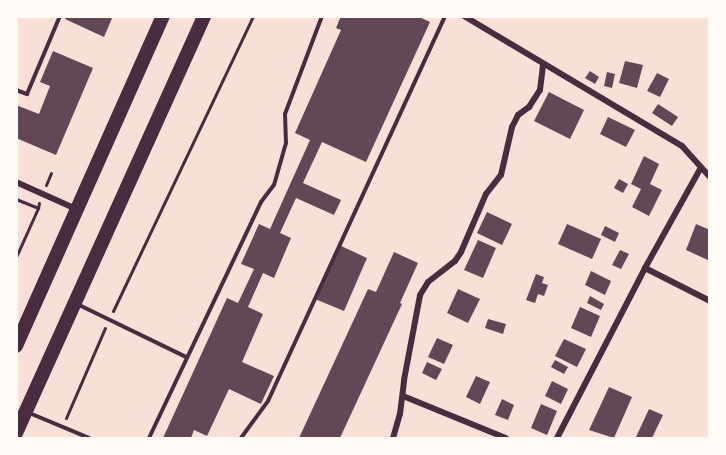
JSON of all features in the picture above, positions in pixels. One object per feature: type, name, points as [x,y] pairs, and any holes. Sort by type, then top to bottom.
[{"type":"highway","points":[[16,346],[163,16]]},
{"type":"highway","points":[[16,433],[77,304],[204,16]]},
{"type":"street","points":[[464,16],[682,146],[690,153],[700,169],[710,177]]},
{"type":"street","points":[[393,438],[403,396],[420,295],[428,282],[455,261],[461,252],[486,194],[501,175],[512,127],[518,115],[529,107],[540,90],[543,65]]},
{"type":"street","points":[[557,438],[645,268],[700,169]]},
{"type":"street","points":[[16,182],[77,209]]},
{"type":"street","points":[[645,268],[710,301]]},
{"type":"street","points":[[403,396],[506,438]]},
{"type":"lane","points":[[16,90],[27,94],[60,16]]},
{"type":"lane","points":[[149,438],[261,202],[274,184],[286,143],[285,114],[322,16]]},
{"type":"lane","points":[[241,438],[268,401],[445,16]]},
{"type":"lane","points":[[77,304],[186,357]]},
{"type":"lane","points":[[26,412],[88,438]]},
{"type":"path","points":[[62,427],[109,320],[253,16]]},
{"type":"path","points":[[16,257],[38,208]]},
{"type":"building","points":[[67,16],[113,16],[104,37],[65,19]]},
{"type":"building","points":[[341,16],[417,16],[430,22],[366,162],[322,142],[303,183],[341,200],[334,215],[296,198],[280,233],[291,238],[274,278],[263,273],[248,307],[263,314],[242,362],[274,376],[261,404],[229,389],[207,436],[194,430],[191,438],[163,438],[227,298],[238,303],[254,269],[241,264],[259,224],[270,229],[310,140],[295,133],[341,30],[336,28]]},
{"type":"building","points":[[53,51],[93,68],[56,155],[16,138],[16,105],[39,114],[50,86],[40,82]]},
{"type":"building","points":[[625,61],[643,65],[637,88],[619,83]]},
{"type":"building","points":[[590,71],[599,77],[595,84],[585,78]]},
{"type":"building","points":[[607,72],[615,74],[612,88],[604,86]]},
{"type":"building","points":[[657,73],[669,79],[660,97],[647,91]]},
{"type":"building","points":[[549,92],[584,110],[570,139],[534,121]]},
{"type":"building","points":[[658,104],[678,117],[672,126],[652,113]]},
{"type":"building","points":[[608,117],[635,130],[626,147],[600,134]]},
{"type":"building","points":[[644,156],[659,164],[650,184],[662,190],[649,216],[632,207],[641,189],[631,184]]},
{"type":"building","points":[[619,179],[628,184],[623,193],[614,188]]},
{"type":"building","points":[[487,212],[512,224],[502,245],[477,233]]},
{"type":"building","points":[[567,224],[601,239],[592,259],[558,244]]},
{"type":"building","points":[[696,224],[710,230],[710,261],[686,250]]},
{"type":"building","points":[[605,226],[619,233],[615,242],[601,235]]},
{"type":"building","points":[[478,240],[496,248],[483,278],[464,270]]},
{"type":"building","points":[[339,245],[367,258],[344,311],[315,299]]},
{"type":"building","points":[[620,250],[629,254],[621,269],[612,265]]},
{"type":"building","points":[[394,252],[418,263],[400,303],[402,304],[340,438],[299,438],[368,289],[376,292]]},
{"type":"building","points":[[591,271],[611,281],[605,295],[585,285]]},
{"type":"building","points":[[536,274],[544,277],[542,283],[548,285],[544,296],[538,294],[535,303],[526,300]]},
{"type":"building","points":[[458,289],[480,299],[468,323],[447,313]]},
{"type":"building","points":[[590,296],[604,304],[601,310],[587,303]]},
{"type":"building","points":[[580,307],[600,316],[591,337],[571,328]]},
{"type":"building","points":[[488,319],[506,324],[503,334],[485,328]]},
{"type":"building","points":[[437,338],[453,345],[444,364],[428,357]]},
{"type":"building","points":[[564,339],[586,349],[577,367],[555,356]]},
{"type":"building","points":[[555,360],[568,367],[564,374],[551,367]]},
{"type":"building","points":[[427,362],[442,369],[436,380],[422,373]]},
{"type":"building","points":[[476,376],[490,382],[480,404],[466,397]]},
{"type":"building","points":[[552,381],[568,389],[561,404],[545,396]]},
{"type":"building","points":[[609,387],[632,397],[614,438],[589,430]]},
{"type":"building","points":[[502,399],[514,405],[508,420],[495,415]]},
{"type":"building","points":[[541,404],[557,411],[547,435],[531,428]]},
{"type":"building","points":[[649,409],[663,415],[652,438],[638,438],[636,437]]}]
